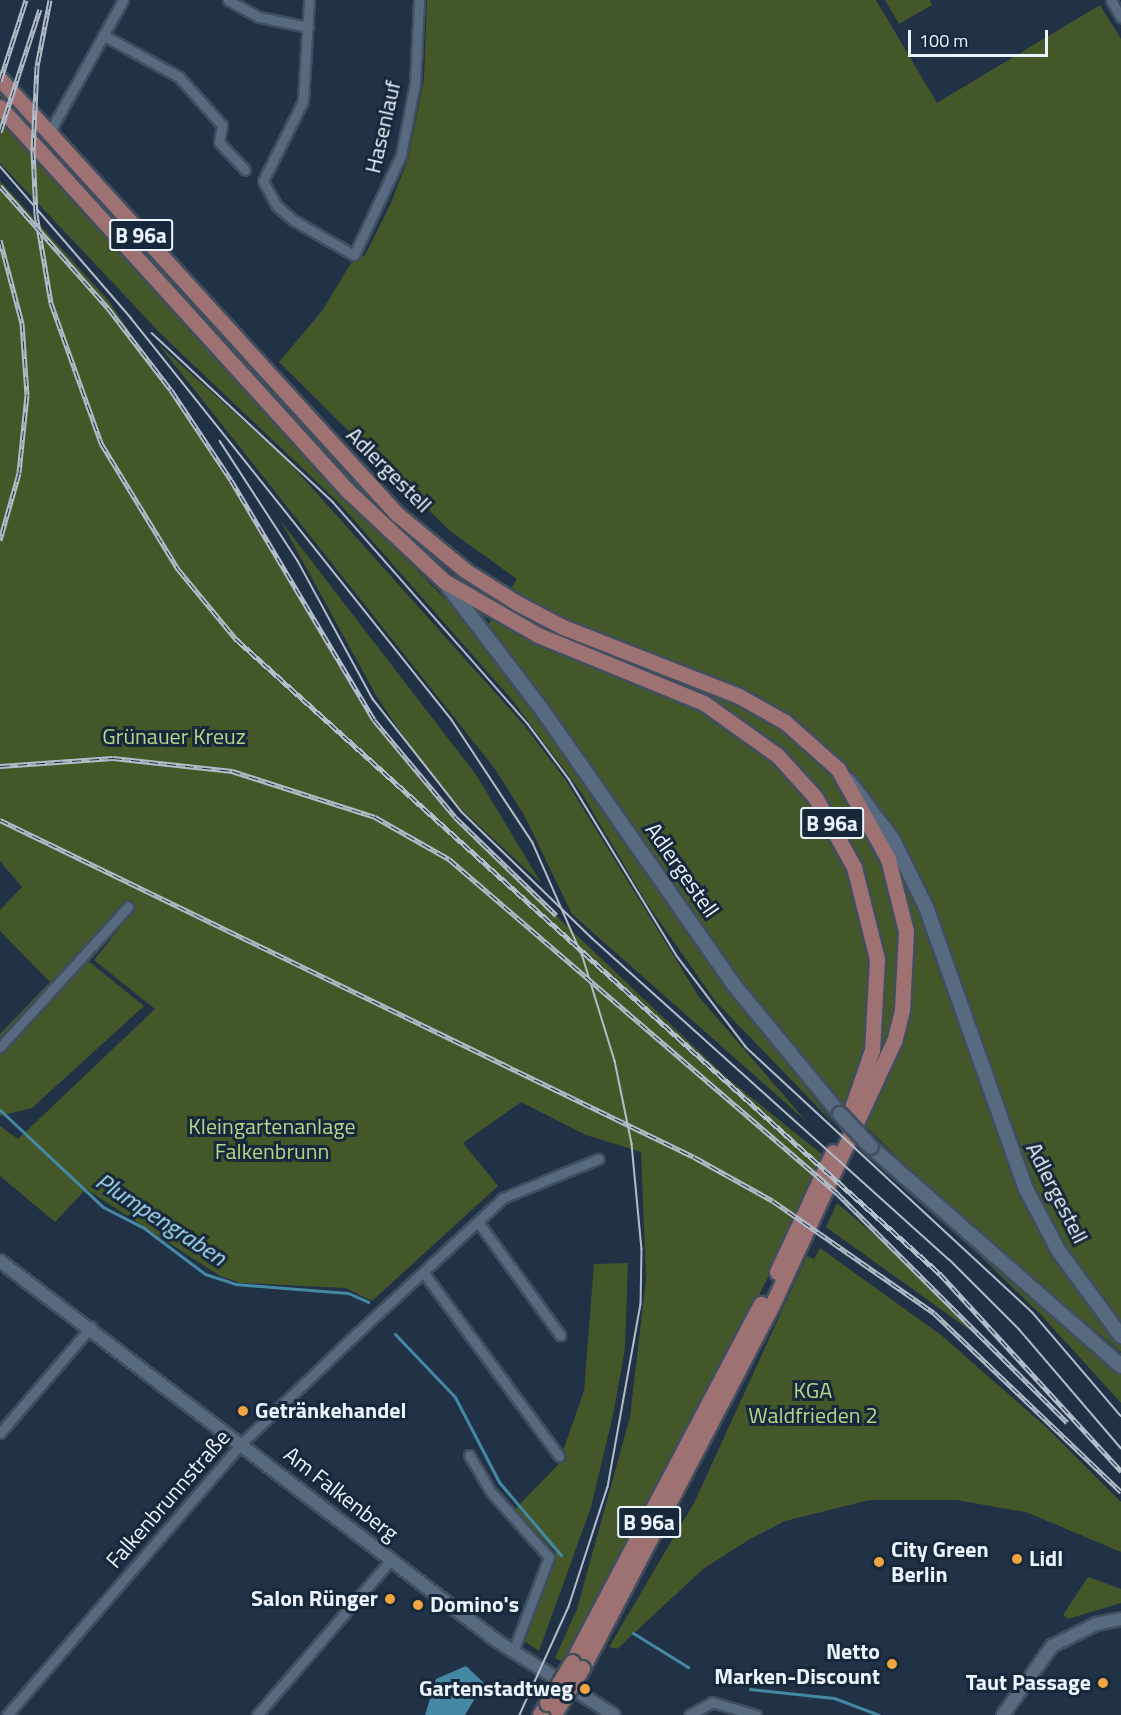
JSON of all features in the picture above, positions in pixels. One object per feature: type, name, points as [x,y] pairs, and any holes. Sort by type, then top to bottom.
[{"type":"main road","name":"Adlergestell","points":[[0,79],[378,495],[466,571],[563,627],[764,708],[838,769],[873,808],[926,906],[1026,1189],[1058,1250],[1121,1336]]},
{"type":"main road","name":"Adlergestell","points":[[0,107],[347,490],[444,581],[532,696],[746,1001],[840,1114],[871,1148],[1121,1366]]},
{"type":"main road","points":[[220,349],[233,337]]},
{"type":"main road","name":"Adlergestell","points":[[444,581],[538,635],[704,703],[740,724],[814,797],[862,888],[878,985],[863,1083],[727,1382]]},
{"type":"main road","name":"Adlergestell","points":[[727,1382],[877,1084],[903,1010],[906,941],[899,892],[874,825],[838,769]]},
{"type":"main road","name":"B 96a","points":[[549,1710],[577,1665],[727,1382]]},
{"type":"street","points":[[48,133],[123,0]]},
{"type":"street","points":[[228,0],[259,17],[308,27],[309,0]]},
{"type":"street","name":"Hasenlauf","points":[[308,27],[303,101],[264,187],[293,220],[354,255],[401,155],[415,83],[419,0]]},
{"type":"street","points":[[1111,0],[1121,17]]},
{"type":"street","points":[[103,35],[179,77],[222,125],[219,142],[245,170]]},
{"type":"street","points":[[0,1047],[128,907]]},
{"type":"street","name":"Falkenbrunnstraße","points":[[7,1715],[242,1444],[423,1272],[504,1198],[598,1159]]},
{"type":"street","points":[[478,1222],[560,1335]]},
{"type":"street","name":"Am Falkenberg","points":[[0,1261],[91,1327],[513,1652],[614,1715]]},
{"type":"street","points":[[423,1272],[559,1456]]},
{"type":"street","points":[[0,1433],[91,1327]]},
{"type":"street","points":[[469,1455],[491,1492],[549,1557],[513,1652]]},
{"type":"street","points":[[257,1715],[391,1560]]},
{"type":"street","points":[[1004,1715],[1052,1646],[1096,1624],[1121,1619]]},
{"type":"street","points":[[689,1715],[712,1702],[756,1715]]},
{"type":"green space","points":[[427,0],[876,0],[937,103],[1100,5],[1121,39],[1121,1352],[944,1202],[825,1087],[737,979],[488,625],[517,579],[450,531],[279,362],[322,311],[351,263],[365,255],[390,205],[408,159],[424,79]]},
{"type":"green space","points":[[885,0],[930,0],[932,5],[899,24]]},
{"type":"green space","points":[[0,89],[180,288],[169,283],[0,96]]},
{"type":"green space","points":[[0,115],[360,513],[474,628],[726,985],[834,1124],[716,1002],[646,902],[581,792],[513,701],[339,503],[161,334],[0,163]]},
{"type":"green space","name":"Grünauer Kreuz","points":[[0,181],[109,301],[233,488],[361,704],[447,812],[726,1077],[824,1156],[793,1229],[608,1587],[561,1661],[555,1658],[577,1609],[630,1417],[646,1279],[641,1152],[586,1135],[521,1102],[463,1143],[498,1186],[372,1301],[346,1288],[241,1283],[220,1276],[86,1189],[55,1222],[0,1176],[0,1126],[18,1139],[155,1009],[94,960],[134,910],[123,904],[83,957],[144,1006],[32,1108],[0,1116],[0,1034],[50,982],[0,931],[0,910],[22,887],[0,861]]},
{"type":"green space","points":[[158,344],[287,460],[524,725],[565,779],[699,997],[806,1121],[572,914],[524,815],[495,769]]},
{"type":"green space","points":[[280,520],[477,776],[541,883],[460,808],[412,749],[377,697]]},
{"type":"green space","points":[[837,1203],[899,1256],[971,1331],[826,1227]]},
{"type":"green space","name":"KGA Waldfrieden 2","points":[[820,1248],[941,1335],[1046,1427],[1121,1502],[1121,1552],[1026,1512],[956,1500],[870,1500],[785,1521],[750,1539],[703,1569],[617,1649],[609,1647],[694,1503],[807,1256],[814,1259]]},
{"type":"green space","points":[[976,1252],[1121,1374],[1121,1403],[1042,1316]]},
{"type":"green space","points":[[628,1263],[625,1349],[613,1415],[591,1507],[539,1651],[524,1641],[556,1552],[514,1510],[558,1465],[584,1391],[594,1264]]},
{"type":"green space","points":[[1088,1577],[1121,1589],[1121,1603],[1068,1619],[1063,1615]]},
{"type":"water","points":[[466,1666],[484,1683],[465,1715],[425,1715],[436,1679]]},
{"type":"waterway","name":"Plumpengraben","points":[[0,1110],[103,1207],[144,1228],[205,1274],[235,1284],[348,1293],[368,1302]]},
{"type":"waterway","name":"Plumpengraben","points":[[395,1334],[455,1397],[499,1482],[561,1555]]},
{"type":"waterway","name":"Plumpengraben","points":[[633,1633],[688,1667]]},
{"type":"waterway","name":"Plumpengraben","points":[[750,1689],[834,1698],[879,1715]]},
{"type":"tram line","points":[[0,166],[131,318],[452,720],[533,843],[583,957],[615,1061],[632,1144],[642,1249],[641,1304],[608,1487],[569,1607],[520,1715]]},
{"type":"tram line","points":[[152,333],[333,502],[528,724],[569,779],[677,956],[746,1047],[1033,1313],[1121,1416]]},
{"type":"tram line","points":[[220,441],[298,561],[373,699],[461,811],[592,938],[949,1259],[1019,1329],[1121,1448]]},
{"type":"railway","points":[[0,81],[26,0]]},
{"type":"railway","points":[[50,0],[37,66],[33,151],[36,214],[51,303],[101,443],[178,569],[236,639],[940,1274],[1121,1471]]},
{"type":"railway","points":[[0,132],[40,9]]},
{"type":"railway","points":[[0,186],[108,308],[171,390],[231,480],[374,720],[455,817],[556,915]]},
{"type":"railway","points":[[0,240],[22,323],[27,395],[19,473],[0,540]]},
{"type":"railway","points":[[0,766],[113,758],[232,771],[375,817],[449,859],[837,1193],[1067,1422]]},
{"type":"railway","points":[[0,820],[694,1157],[773,1201],[934,1313],[1121,1492]]},
{"type":"place","name":"Getränkehandel","points":[[243,1411]]},
{"type":"place","name":"Lidl","points":[[1017,1559]]},
{"type":"place","name":"City Green Berlin","points":[[879,1562]]},
{"type":"place","name":"Salon Rünger","points":[[390,1599]]},
{"type":"place","name":"Domino's","points":[[418,1605]]},
{"type":"place","name":"Netto Marken-Discount","points":[[892,1664]]},
{"type":"place","name":"Taut Passage","points":[[1103,1683]]},
{"type":"place","name":"Gartenstadtweg","points":[[585,1689]]},
{"type":"park label","name":"Kleingartenanlage Falkenbrunn","points":[[272,1138]]}]
